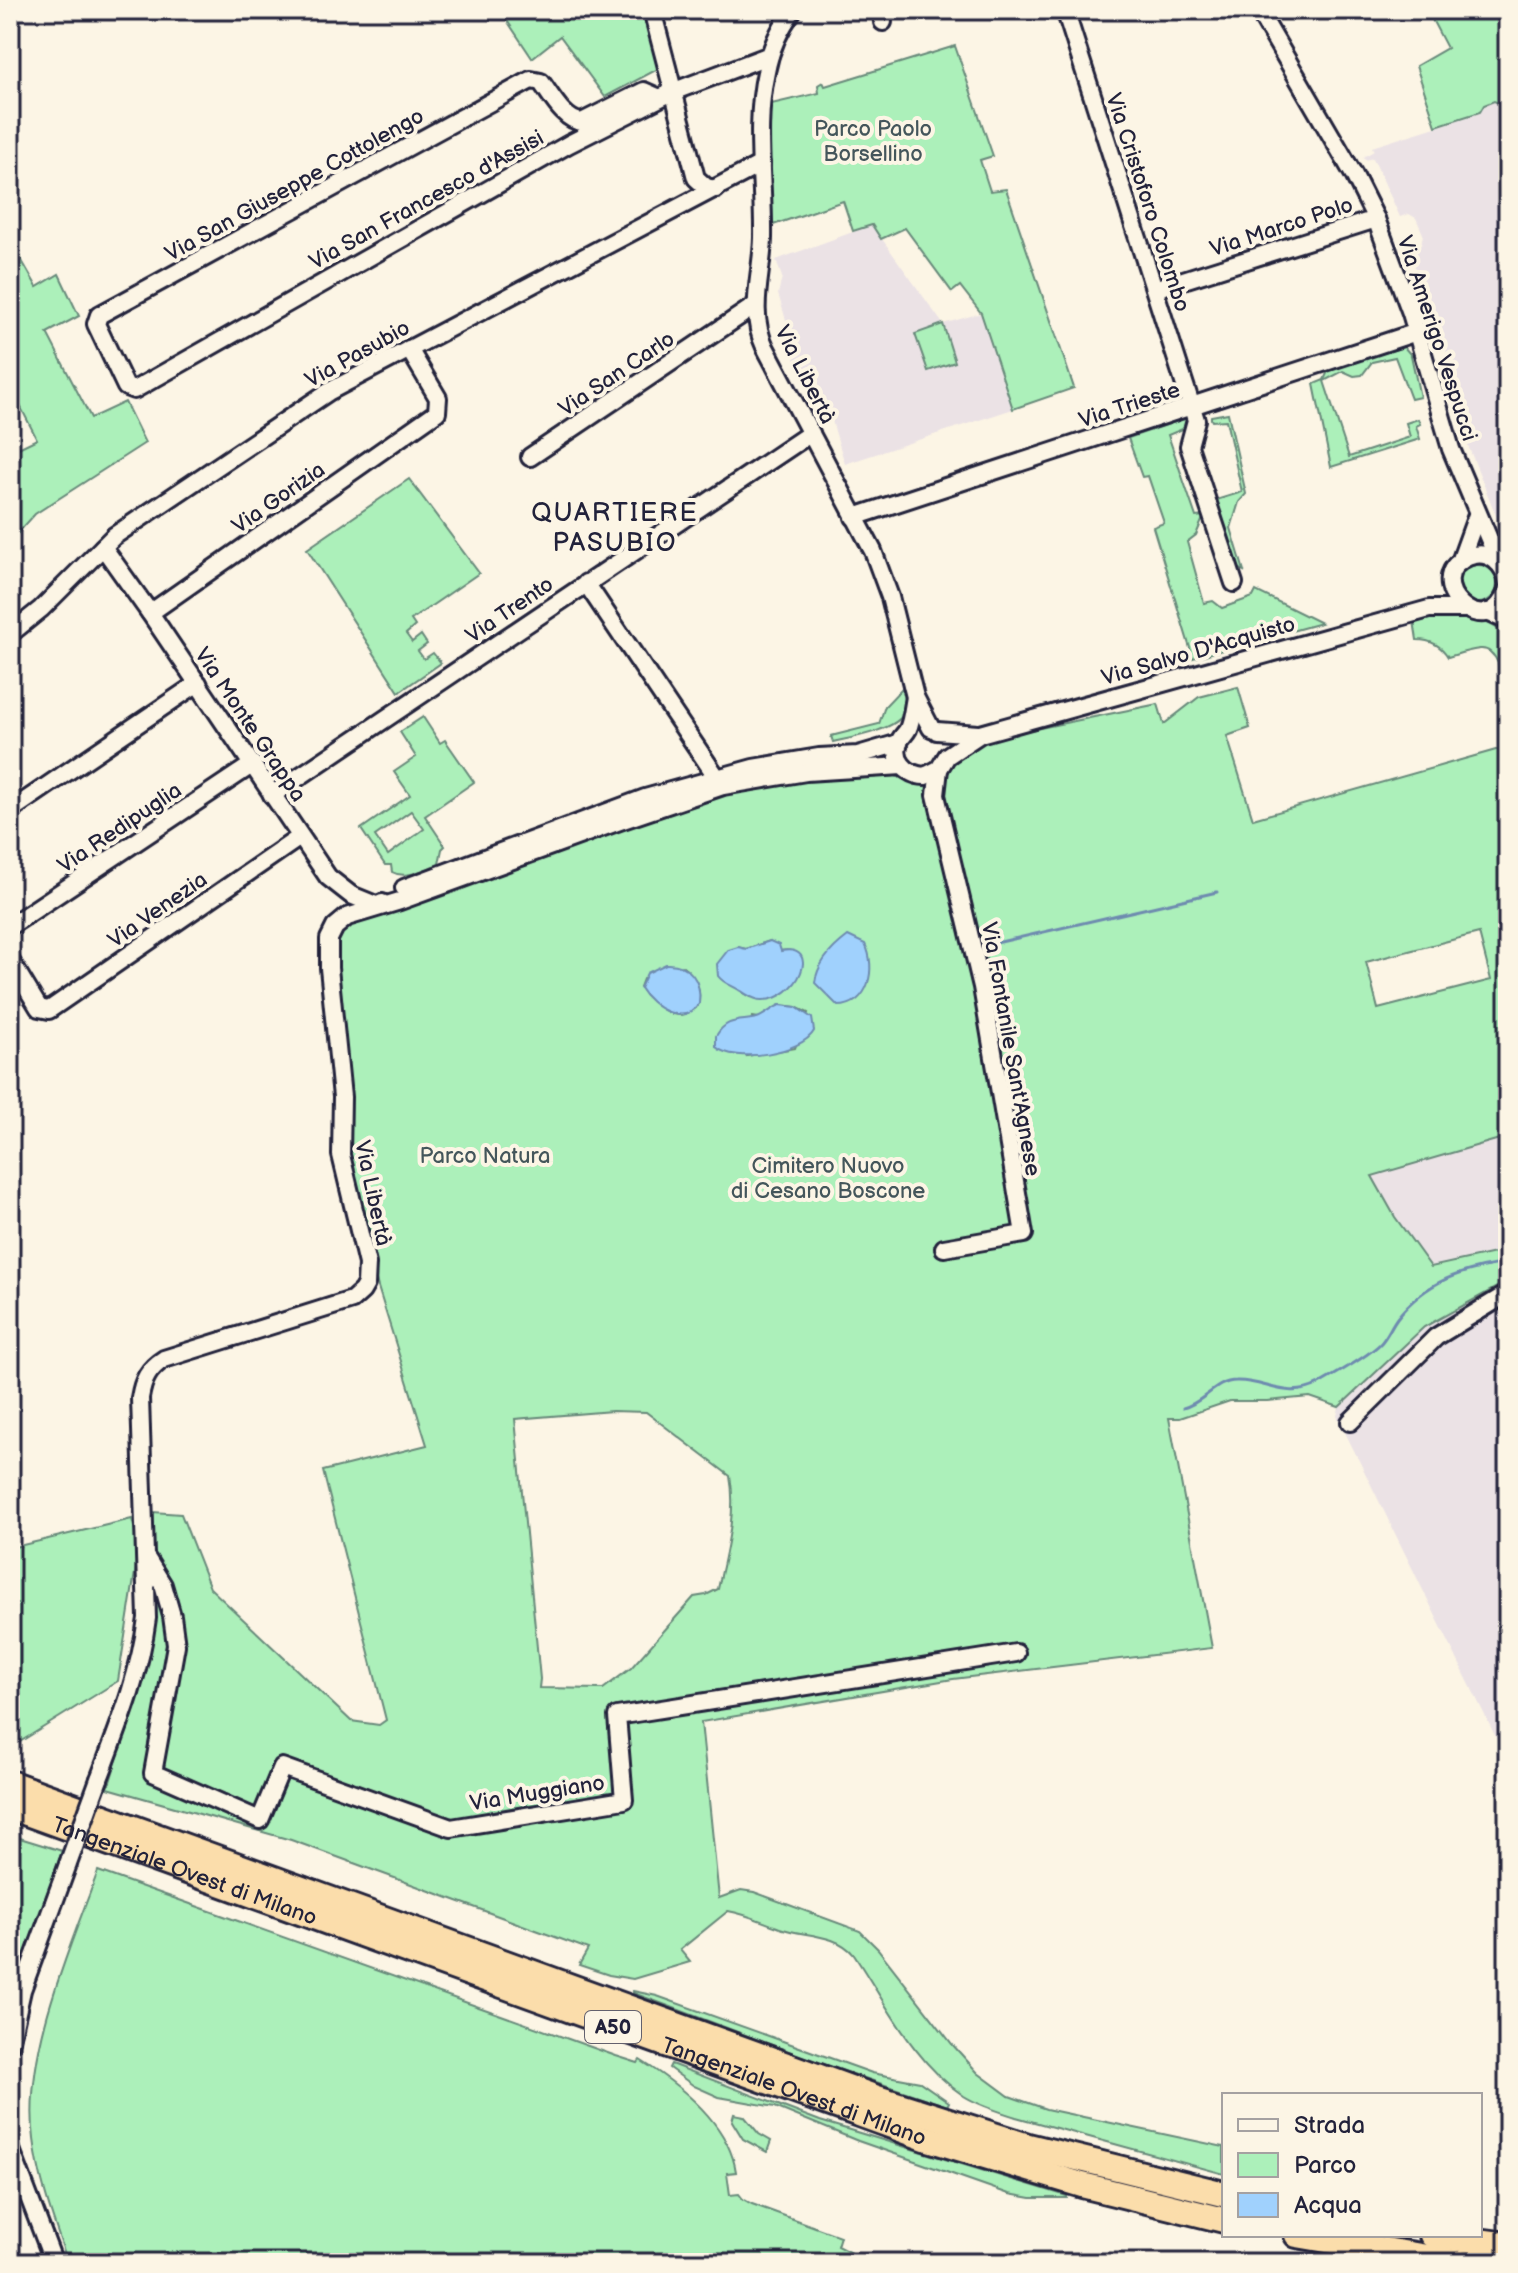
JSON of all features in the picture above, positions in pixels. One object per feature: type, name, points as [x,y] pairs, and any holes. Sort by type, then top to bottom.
[{"type":"highway","name":"Tangenziale Ovest di Milano","points":[[10,1783],[880,2099],[1042,2150],[1222,2194]]},
{"type":"highway","name":"Tangenziale Ovest di Milano","points":[[10,1807],[925,2138],[1082,2185],[1222,2220]]},
{"type":"highway","points":[[1309,2237],[1462,2263]]},
{"type":"highway","points":[[1447,2237],[1508,2245]]},
{"type":"street","points":[[652,10],[666,95],[696,178],[706,187],[716,189]]},
{"type":"street","name":"Via Libertà","points":[[793,10],[770,55],[763,86],[763,239],[756,305],[761,338],[880,568],[915,697]]},
{"type":"street","name":"Via Amerigo Vespucci","points":[[1258,10],[1354,175],[1376,219],[1417,332],[1451,449],[1495,559],[1502,566],[1507,593],[1498,606],[1487,612]]},
{"type":"street","name":"Via Cristoforo Colombo","points":[[1065,11],[1196,420],[1189,446],[1234,583]]},
{"type":"street","name":"Via San Francesco d'Assisi","points":[[134,390],[545,156],[666,95],[770,55]]},
{"type":"street","name":"Via San Giuseppe Cottolengo","points":[[134,390],[126,387],[96,324],[99,315],[531,80],[541,82],[575,122]]},
{"type":"street","name":"Via San Francesco d'Assisi","points":[[575,122],[582,122],[644,91],[666,95]]},
{"type":"street","name":"Via Pasubio","points":[[10,634],[41,609],[114,536],[328,392],[761,164]]},
{"type":"street","name":"Via Marco Polo","points":[[1155,289],[1376,219]]},
{"type":"street","name":"Via San Carlo","points":[[530,457],[756,305]]},
{"type":"street","points":[[725,325],[747,328],[761,338]]},
{"type":"street","name":"Via Trieste","points":[[854,517],[1417,332]]},
{"type":"street","name":"Via Gorizia","points":[[150,613],[439,409],[438,398],[409,349]]},
{"type":"street","name":"Via Trento","points":[[272,795],[811,433]]},
{"type":"street","points":[[1429,609],[1460,562],[1477,515]]},
{"type":"street","name":"Via Monte Grappa","points":[[103,547],[328,877],[351,895],[378,906]]},
{"type":"street","points":[[1460,562],[1477,555],[1495,559]]},
{"type":"street","points":[[1451,578],[1451,592],[1464,609],[1487,612],[1508,621]]},
{"type":"street","points":[[586,583],[721,782]]},
{"type":"street","name":"Via Salvo D'Acquisto","points":[[980,734],[1429,609],[1464,609]]},
{"type":"street","points":[[13,803],[198,683]]},
{"type":"street","points":[[915,697],[945,742],[936,795]]},
{"type":"street","points":[[915,697],[899,759],[936,795]]},
{"type":"street","points":[[721,782],[753,768],[819,757],[858,755],[903,737],[919,727],[980,734]]},
{"type":"street","points":[[328,877],[349,917],[378,906],[394,891],[645,798],[721,782],[806,772],[910,770],[925,776],[980,734]]},
{"type":"street","name":"Via Redipuglia","points":[[10,926],[253,764]]},
{"type":"street","name":"Via Fontanile Sant'Agnese","points":[[936,795],[987,1016],[1024,1234],[944,1248]]},
{"type":"street","name":"Via Venezia","points":[[10,960],[39,1008],[49,1010],[300,837]]},
{"type":"street","name":"Via Libertà","points":[[144,1510],[140,1398],[143,1381],[155,1365],[175,1354],[352,1300],[366,1284],[367,1264],[341,1155],[342,1097],[329,968],[329,939],[335,927],[349,917]]},
{"type":"street","points":[[1350,1422],[1436,1337],[1506,1296]]},
{"type":"street","name":"Via Muggiano","points":[[10,2044],[22,1990],[130,1696],[143,1650],[147,1618],[144,1510]]},
{"type":"street","name":"Via Muggiano","points":[[146,1558],[163,1585],[176,1645],[153,1773],[260,1820],[282,1767],[451,1828],[624,1800],[617,1716],[1016,1653]]},
{"type":"street","points":[[10,2147],[54,2263]]},
{"type":"shaded area","points":[[1494,101],[1503,105],[1508,103],[1508,532],[1503,533],[1465,438],[1471,431],[1440,331],[1408,249],[1421,245],[1423,234],[1416,218],[1409,214],[1400,217],[1373,158],[1365,160],[1363,157],[1374,151],[1372,147],[1480,113],[1484,105]]},
{"type":"shaded area","points":[[872,225],[943,324],[981,313],[1013,409],[845,464],[828,408],[824,409],[801,367],[796,364],[784,326],[786,320],[778,294],[782,277],[776,260]]},
{"type":"shaded area","points":[[1503,1138],[1508,1148],[1508,1250],[1431,1267],[1395,1217],[1372,1175]]},
{"type":"shaded area","points":[[1508,1281],[1508,1762],[1337,1416],[1339,1407],[1424,1327]]},
{"type":"green space","points":[[522,10],[644,10],[658,69],[605,97],[560,36],[532,58],[506,19]]},
{"type":"green space","points":[[1427,10],[1508,10],[1508,103],[1503,105],[1494,101],[1484,105],[1480,112],[1436,126],[1416,66],[1447,48]]},
{"type":"green space","name":"Parco Paolo Borsellino","points":[[955,46],[993,156],[980,160],[990,191],[1006,189],[1074,388],[1013,409],[981,313],[960,286],[952,292],[905,228],[881,239],[872,225],[853,231],[843,201],[773,225],[767,105],[819,93],[818,85],[823,82],[825,86]]},
{"type":"green space","points":[[10,240],[37,287],[59,274],[79,316],[47,333],[91,418],[125,402],[145,443],[35,514],[10,542],[10,452],[37,439],[10,386]]},
{"type":"green space","points":[[943,324],[955,362],[928,371],[915,334]]},
{"type":"green space","points":[[1404,347],[1411,355],[1420,397],[1411,399],[1395,357],[1372,362],[1362,375],[1354,376],[1343,371],[1324,381],[1349,457],[1410,437],[1406,423],[1418,419],[1420,424],[1416,426],[1420,439],[1331,467],[1314,384],[1324,380],[1329,369]]},
{"type":"green space","points":[[1228,413],[1246,494],[1239,502],[1231,528],[1244,571],[1234,566],[1213,501],[1242,492],[1226,420],[1211,419],[1211,416]]},
{"type":"green space","points":[[1187,418],[1185,428],[1168,435],[1196,517],[1204,516],[1196,535],[1187,542],[1204,603],[1213,601],[1222,608],[1253,597],[1256,591],[1321,623],[1193,658],[1153,527],[1164,523],[1148,476],[1142,477],[1128,438]]},
{"type":"green space","points":[[409,479],[479,573],[411,620],[415,626],[406,634],[412,642],[421,635],[427,644],[418,651],[424,659],[433,653],[441,663],[399,692],[307,549]]},
{"type":"green space","points":[[1478,565],[1492,570],[1497,584],[1492,598],[1478,603],[1464,598],[1459,584],[1464,570]]},
{"type":"green space","points":[[1434,615],[1481,621],[1508,636],[1508,702],[1493,654],[1480,649],[1448,657],[1435,644],[1417,640],[1414,621]]},
{"type":"green space","points":[[903,687],[905,707],[900,719],[872,732],[833,742],[831,736],[879,724],[885,706]]},
{"type":"green space","points":[[1238,687],[1250,728],[1227,736],[1253,819],[1503,748],[1508,757],[1508,1148],[1503,1138],[1372,1176],[1395,1217],[1431,1267],[1508,1250],[1508,1281],[1424,1327],[1339,1407],[1310,1397],[1230,1401],[1180,1418],[1169,1418],[1212,1648],[953,1679],[701,1722],[719,1898],[741,1890],[754,1892],[860,1931],[978,2073],[1009,2096],[1046,2109],[1222,2147],[1222,2173],[1016,2117],[964,2096],[930,2067],[916,2050],[854,1955],[830,1939],[783,1929],[728,1911],[680,1950],[690,1962],[633,1979],[609,1975],[579,1965],[588,1949],[291,1840],[108,1788],[150,1646],[153,1512],[181,1514],[210,1588],[351,1721],[379,1725],[386,1720],[323,1471],[427,1445],[378,1287],[348,1171],[333,946],[339,931],[368,914],[725,790],[806,777],[886,772],[910,782],[944,772],[952,758],[981,740],[1158,704],[1164,724],[1199,697]],"holes":[[[1479,933],[1491,980],[1378,1009],[1366,962]],[[770,941],[780,951],[792,951],[802,960],[751,997],[742,992],[738,947],[746,949]],[[683,966],[697,985],[698,1002],[696,1008],[687,1013],[672,1014],[656,1005],[640,987],[643,979]],[[780,1005],[796,1007],[808,1013],[795,1048],[747,1056],[752,1017],[759,1018]],[[612,1411],[646,1412],[730,1476],[731,1518],[718,1589],[694,1597],[631,1668],[603,1689],[539,1688],[515,1419]]]},
{"type":"green space","points":[[423,717],[440,743],[445,740],[474,782],[425,816],[445,846],[439,864],[403,875],[392,872],[391,865],[385,865],[361,829],[410,795],[394,772],[416,757],[400,732]],"holes":[[[411,811],[424,829],[388,855],[375,836]]]},
{"type":"green space","points":[[132,1519],[139,1547],[118,1681],[10,1748],[10,1548]]},
{"type":"green space","points":[[10,1835],[62,1851],[10,1999]]},
{"type":"green space","points":[[98,1871],[616,2056],[638,2063],[640,2060],[686,2094],[724,2137],[736,2172],[727,2173],[730,2195],[739,2194],[752,2204],[840,2236],[837,2246],[859,2257],[850,2263],[68,2263],[39,2171],[32,2106],[35,2072],[51,2003]]},
{"type":"green space","points":[[633,1991],[657,1996],[872,2073],[920,2082],[949,2102],[947,2106],[820,2063]]},
{"type":"green space","points":[[671,2064],[820,2121],[1067,2198],[1031,2198],[1009,2194],[858,2141],[775,2107],[719,2097],[694,2086],[669,2068]]},
{"type":"green space","points":[[734,2114],[744,2116],[759,2134],[771,2141],[767,2152],[743,2139],[732,2121]]},
{"type":"water","points":[[848,936],[865,944],[870,974],[868,984],[857,1000],[838,1006],[815,983],[826,956]]},
{"type":"water","points":[[770,941],[779,945],[781,951],[794,951],[801,955],[801,973],[786,992],[775,998],[759,1000],[718,976],[717,964],[728,950],[738,947],[746,949]]},
{"type":"water","points":[[666,964],[682,967],[693,975],[699,1004],[692,1011],[685,1014],[668,1012],[652,1002],[640,988],[647,973]]},
{"type":"water","points":[[780,1005],[796,1007],[812,1018],[814,1031],[807,1039],[768,1054],[738,1055],[716,1047],[716,1036],[725,1026],[734,1021],[757,1018]]},
{"type":"waterway","points":[[996,943],[1217,892]]},
{"type":"waterway","points":[[1183,1408],[1229,1382],[1297,1391],[1319,1384],[1375,1349],[1408,1305],[1433,1286],[1461,1273],[1508,1263]]},
{"type":"district","name":"QUARTIERE PASUBIO","points":[[615,527]]},
{"type":"park label","name":"Parco Natura","points":[[485,1155]]},
{"type":"park label","name":"Cimitero Nuovo di Cesano Boscone","points":[[828,1178]]}]
